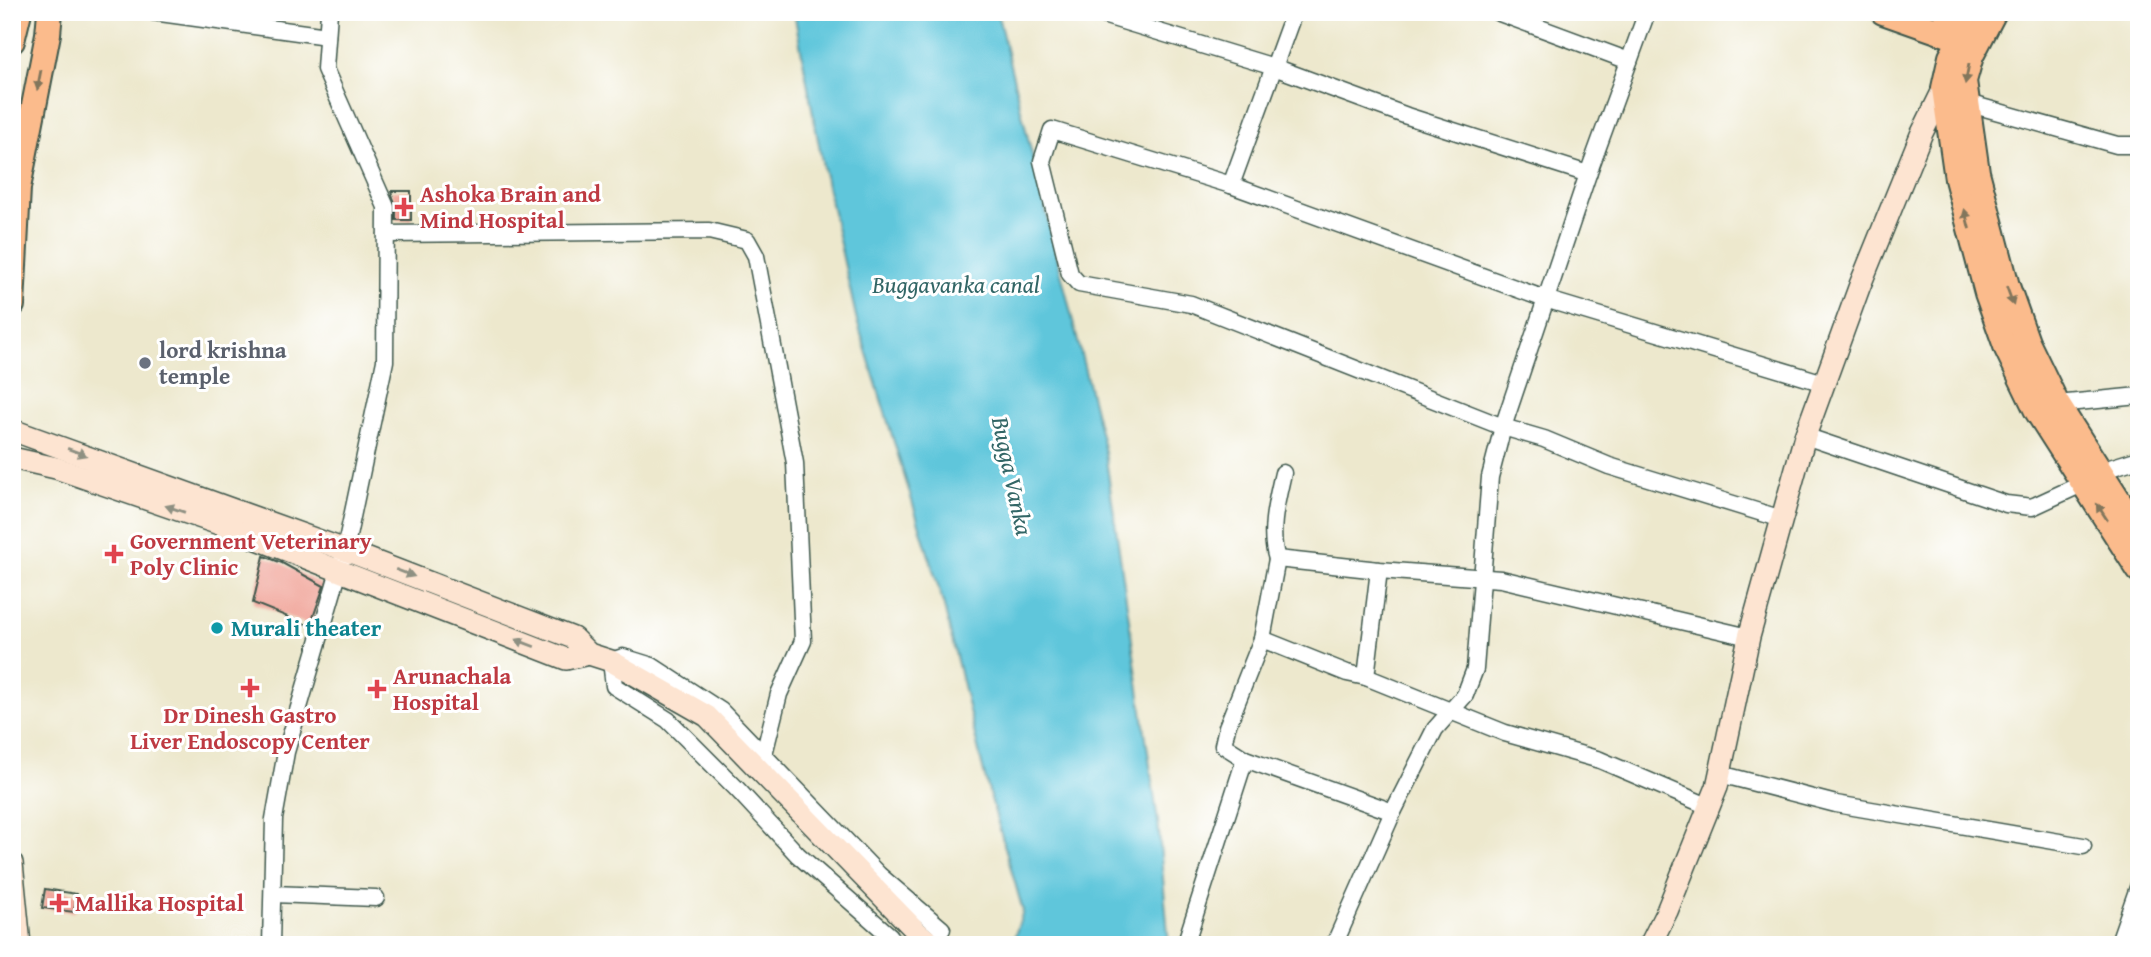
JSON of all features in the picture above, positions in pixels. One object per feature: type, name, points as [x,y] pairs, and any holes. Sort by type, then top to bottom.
[{"type":"main road","points":[[12,41],[19,12]]},
{"type":"main road","points":[[12,305],[18,188],[50,12]]},
{"type":"main road","points":[[1883,12],[1969,24]]},
{"type":"main road","points":[[1945,12],[1969,24]]},
{"type":"main road","points":[[1994,12],[1971,56],[1964,81],[1977,172],[2007,286],[2027,342],[2139,570]]},
{"type":"main road","points":[[1650,945],[1710,807],[1720,774],[1749,637],[1805,436],[1860,285],[1921,135],[1944,88],[1951,57],[1969,24]]},
{"type":"main road","points":[[1944,88],[1957,179],[1987,293],[2007,349],[2038,411],[2139,532]]},
{"type":"main road","points":[[12,430],[342,560]]},
{"type":"main road","points":[[12,458],[56,468],[219,524],[342,560],[573,638],[589,654],[611,660],[707,716],[930,935]]},
{"type":"main road","points":[[12,863],[20,945]]},
{"type":"street","points":[[153,12],[327,36]]},
{"type":"street","points":[[271,945],[274,819],[286,752],[342,560],[385,361],[386,208],[325,69],[329,12]]},
{"type":"street","points":[[1093,12],[1274,67],[1407,116],[1588,174]]},
{"type":"street","points":[[1231,185],[1294,12]]},
{"type":"street","points":[[1497,12],[1629,61]]},
{"type":"street","points":[[1334,945],[1393,811],[1435,729],[1465,695],[1475,668],[1490,477],[1503,427],[1588,174],[1647,12]]},
{"type":"street","points":[[1967,103],[2117,145],[2139,145]]},
{"type":"street","points":[[1782,519],[1609,467],[1544,439],[1503,427],[1191,304],[1079,284],[1070,274],[1042,161],[1052,130],[1231,185],[1545,299],[1824,383]]},
{"type":"street","points":[[386,234],[709,231],[747,240],[757,256],[795,463],[803,641],[779,694],[764,754]]},
{"type":"street","points":[[2057,404],[2139,396]]},
{"type":"street","points":[[1805,436],[2006,504],[2032,507],[2092,477],[2139,459]]},
{"type":"street","points":[[1283,473],[1275,506],[1273,548],[1277,559],[1262,639],[1227,727],[1223,745],[1245,759],[1393,811]]},
{"type":"street","points":[[1277,559],[1501,579],[1749,637]]},
{"type":"street","points":[[1366,677],[1379,570]]},
{"type":"street","points":[[1262,639],[1506,733],[1600,760],[1710,807]]},
{"type":"street","points":[[887,945],[890,936],[798,855],[668,720],[614,686],[611,660],[623,657],[652,666],[721,711],[880,875],[930,935]]},
{"type":"street","points":[[1185,945],[1245,759]]},
{"type":"street","points":[[1720,774],[1836,804],[2083,846]]},
{"type":"street","points":[[2118,945],[2138,887]]},
{"type":"street","points":[[273,894],[376,898]]},
{"type":"water","name":"Buggavanka canal","points":[[794,12],[997,12],[1105,452],[1158,822],[1169,945],[1012,945],[1023,911],[985,777],[943,602],[857,321],[824,172]]},
{"type":"building","points":[[391,191],[411,191],[411,220],[396,220],[396,207]]},
{"type":"building","points":[[264,556],[324,586],[310,626],[253,603]]},
{"type":"building","points":[[45,889],[77,894],[74,912],[42,908]]},
{"type":"place","name":"Ashoka Brain and Mind Hospital","points":[[404,207]]},
{"type":"place","name":"lord krishna temple","points":[[145,363]]},
{"type":"place","name":"Government Veterinary Poly Clinic","points":[[114,554]]},
{"type":"place","name":"Murali theater","points":[[217,628]]},
{"type":"place","name":"Dr Dinesh Gastro Liver Endoscopy Center","points":[[250,688]]},
{"type":"place","name":"Arunachala Hospital","points":[[377,689]]},
{"type":"place","name":"Mallika Hospital","points":[[59,903]]},
{"type":"water label","name":"Bugga Vanka","points":[[1012,476]]}]
